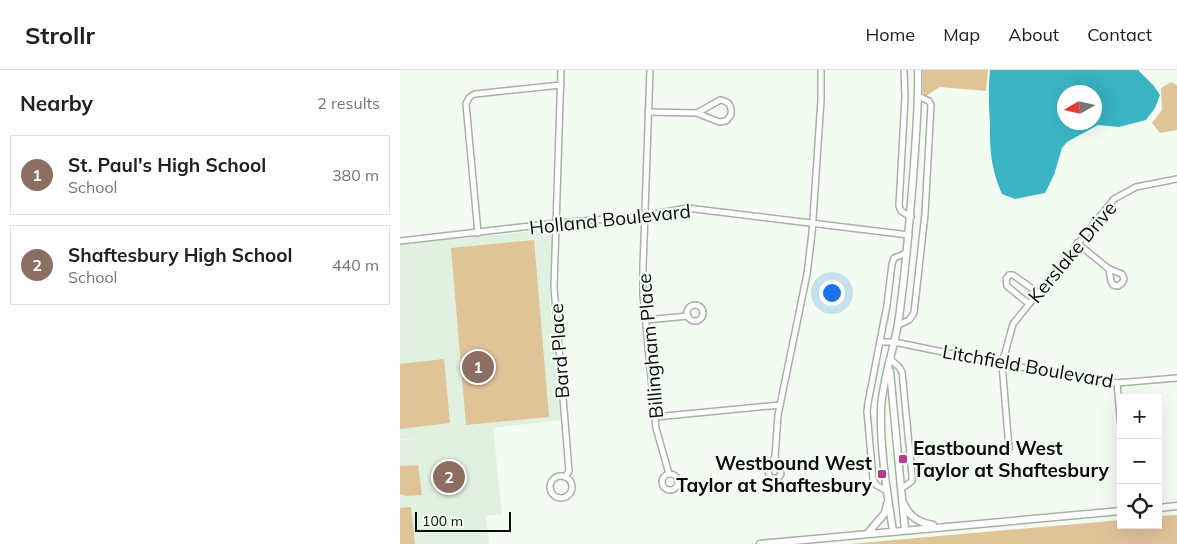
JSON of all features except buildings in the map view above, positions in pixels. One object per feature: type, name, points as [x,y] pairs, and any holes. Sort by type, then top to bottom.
[{"type":"street","name":"Bard Place","points":[[561,70],[554,287],[569,471],[565,477]]},
{"type":"street","name":"Billingham Place","points":[[650,70],[643,267],[656,428],[669,474]]},
{"type":"street","points":[[775,457],[780,405],[807,274],[813,223],[821,100],[821,70]]},
{"type":"street","points":[[904,70],[905,97],[899,206],[901,211],[910,217]]},
{"type":"street","points":[[905,530],[890,367],[898,325],[909,235],[918,70]]},
{"type":"street","points":[[478,233],[466,104],[470,95],[561,86]]},
{"type":"street","points":[[898,325],[909,320],[914,313],[925,214],[931,105],[929,101],[918,96]]},
{"type":"street","points":[[648,112],[697,114],[722,122],[729,118],[732,111],[728,102],[720,100],[697,114]]},
{"type":"street","name":"Kerslake Drive","points":[[1002,364],[1014,324],[1037,292],[1114,199],[1136,187],[1177,179]]},
{"type":"street","name":"Holland Boulevard","points":[[400,241],[557,223],[644,216],[687,208],[909,235]]},
{"type":"street","points":[[1077,243],[1109,270]]},
{"type":"street","points":[[887,491],[876,485],[874,480],[867,411],[887,305],[892,264],[894,258],[907,253]]},
{"type":"street","points":[[1029,304],[1008,286],[1006,279],[1009,275],[1013,275],[1037,292]]},
{"type":"street","points":[[646,320],[688,316]]},
{"type":"street","name":"Litchfield Boulevard","points":[[880,342],[894,342],[1002,364],[1117,382],[1177,378]]},
{"type":"street","points":[[891,360],[902,372],[912,475],[912,481],[901,489]]},
{"type":"street","points":[[1002,364],[1009,448]]},
{"type":"street","points":[[890,367],[884,382],[881,410],[882,443],[893,531]]},
{"type":"street","points":[[1117,382],[1118,394]]},
{"type":"street","points":[[655,417],[780,405]]},
{"type":"street","name":"Bard Place","points":[[556,477],[565,477],[571,483],[571,491],[565,497],[557,498],[550,490],[551,483],[556,477]]},
{"type":"street","points":[[902,498],[906,510],[912,517],[921,523],[942,527]]},
{"type":"street","points":[[868,533],[885,513],[888,500]]},
{"type":"street","points":[[1162,508],[1177,506]]},
{"type":"street","points":[[760,544],[1117,511]]},
{"type":"shaded area","points":[[923,70],[988,70],[986,91],[940,87],[926,96],[923,92]]},
{"type":"shaded area","points":[[1171,82],[1177,85],[1177,130],[1160,133],[1152,123],[1162,110],[1161,88]]},
{"type":"shaded area","points":[[545,230],[550,232],[552,237],[550,302],[561,420],[493,428],[502,514],[486,516],[489,544],[400,544],[400,440],[425,437],[400,439],[400,244]]},
{"type":"shaded area","points":[[534,240],[549,417],[466,425],[451,248]]},
{"type":"shaded area","points":[[444,359],[450,423],[400,429],[400,364]]},
{"type":"shaded area","points":[[418,465],[422,495],[406,496],[400,494],[400,466]]},
{"type":"shaded area","points":[[411,507],[415,544],[400,544],[400,508]]},
{"type":"shaded area","points":[[1177,515],[1177,544],[849,544],[1117,520],[1117,529],[1162,529],[1162,516]]},
{"type":"water","points":[[990,70],[1138,70],[1160,95],[1155,108],[1146,120],[1119,127],[1102,125],[1102,85],[1057,85],[1057,130],[1089,130],[1067,142],[1062,148],[1054,175],[1045,193],[1015,199],[1002,194],[993,168],[990,144]]},
{"type":"place","name":"St. Paul's High School","points":[[478,367]]},
{"type":"place","name":"Eastbound West Taylor at Shaftesbury","points":[[903,459]]},
{"type":"place","name":"Westbound West Taylor at Shaftesbury","points":[[882,474]]},
{"type":"place","name":"Shaftesbury High School","points":[[449,477]]}]
